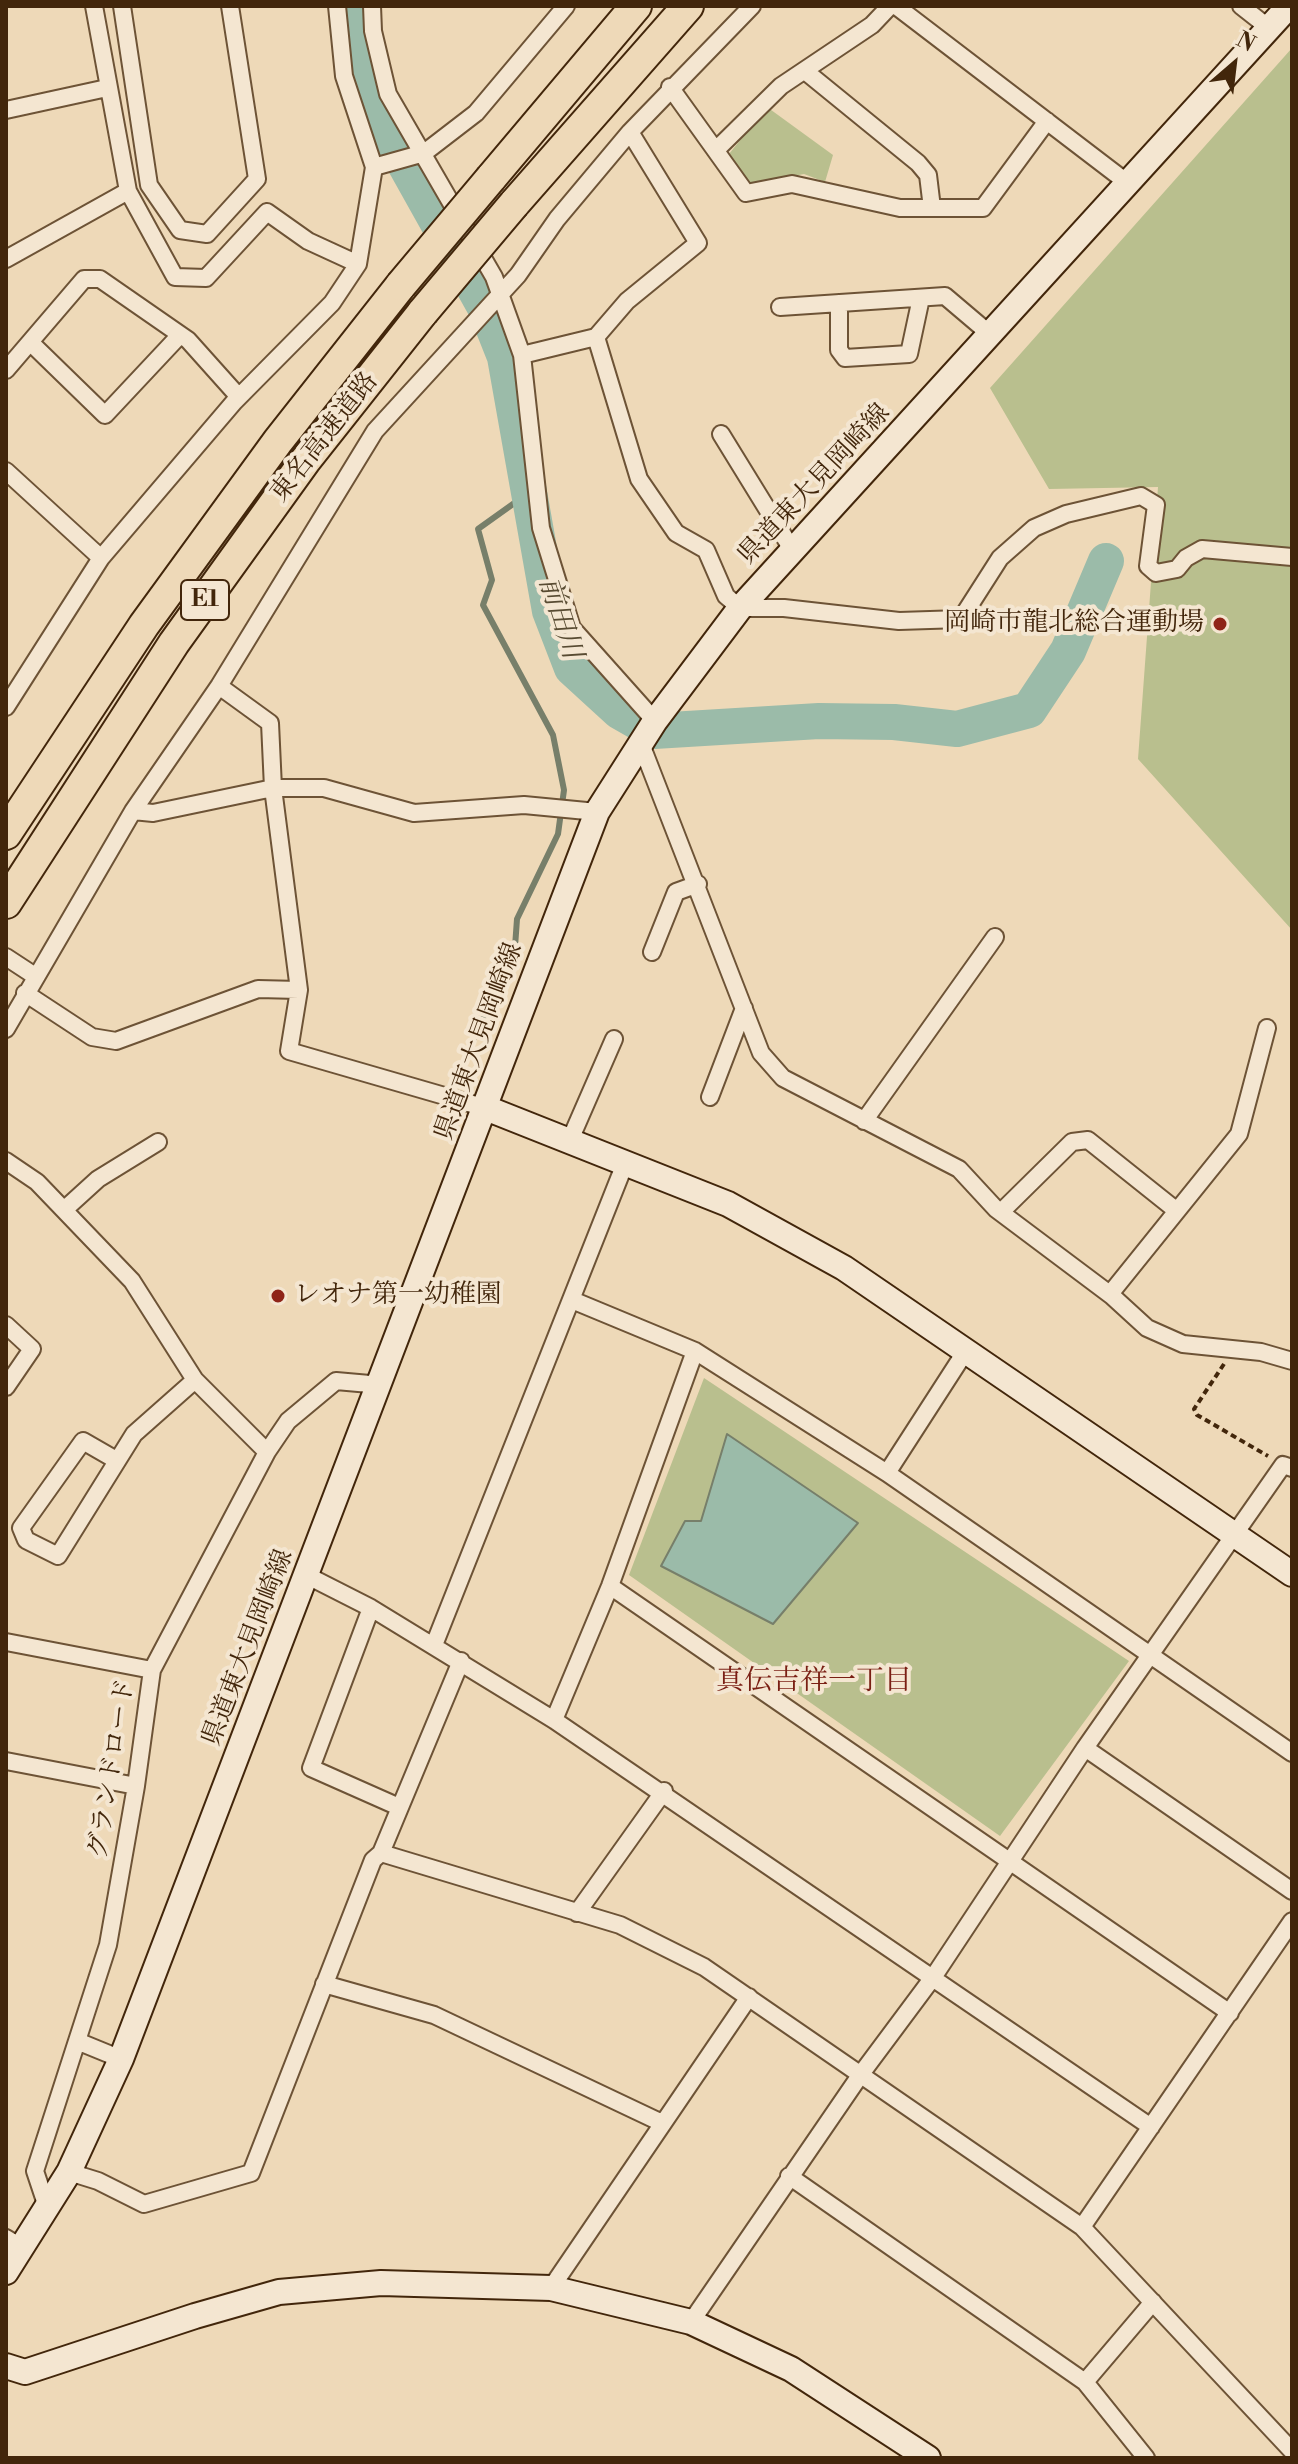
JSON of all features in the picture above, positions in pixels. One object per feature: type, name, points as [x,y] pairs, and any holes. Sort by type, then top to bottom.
[{"type":"highway","name":"東名高速道路","points":[[6,834],[153,613],[278,441],[401,285],[636,6]]},
{"type":"highway","name":"東名高速道路","points":[[6,903],[174,643],[305,461],[423,312],[688,6]]},
{"type":"main road","name":"県道東大見岡崎線","points":[[6,2272],[13,2243],[69,2172],[121,2059],[381,1385],[597,812],[655,721],[740,608],[1289,6]]},
{"type":"main road","points":[[486,1108],[728,1204],[819,1254],[967,1349],[1292,1574]]},
{"type":"main road","points":[[6,2366],[25,2372],[279,2292],[381,2283],[551,2288],[691,2322],[791,2369],[928,2458]]},
{"type":"street","points":[[94,6],[128,191],[175,277],[206,278],[267,212],[308,241],[358,264]]},
{"type":"street","points":[[122,6],[149,185],[180,230],[207,234],[257,179],[230,6]]},
{"type":"street","points":[[6,707],[101,558],[239,397],[332,303],[358,264],[374,167],[344,76],[337,6]]},
{"type":"street","points":[[372,6],[373,31],[388,94],[494,277],[522,355],[541,528],[572,628],[655,721]]},
{"type":"street","points":[[374,167],[424,153],[476,113],[566,6]]},
{"type":"street","points":[[6,1029],[133,811],[219,686],[375,431],[499,296],[630,132],[670,87],[752,6]]},
{"type":"street","points":[[717,149],[781,86],[872,25],[893,6],[1129,184]]},
{"type":"street","points":[[1241,6],[1269,28]]},
{"type":"street","points":[[805,71],[918,163],[928,175],[932,208]]},
{"type":"street","points":[[670,87],[746,193],[792,184],[900,208],[983,208],[1047,121]]},
{"type":"street","points":[[6,110],[107,88]]},
{"type":"street","points":[[522,355],[596,337],[627,301],[698,243],[630,132]]},
{"type":"street","points":[[6,259],[128,191]]},
{"type":"street","points":[[6,370],[84,279],[100,279],[180,335],[239,397]]},
{"type":"street","points":[[780,307],[945,296],[991,335]]},
{"type":"street","points":[[839,303],[839,350],[845,358],[909,354],[921,298]]},
{"type":"street","points":[[30,342],[105,415],[180,335]]},
{"type":"street","points":[[596,337],[639,479],[676,533],[706,550],[726,596],[740,608],[784,608],[899,621],[961,619],[1000,558],[1034,528],[1066,514],[1141,496],[1156,505],[1148,566],[1156,573],[1177,569],[1186,558],[1202,549],[1292,557]]},
{"type":"street","points":[[721,434],[793,551]]},
{"type":"street","points":[[6,471],[101,558]]},
{"type":"street","points":[[219,686],[270,723],[273,788],[299,990],[289,1051],[486,1108]]},
{"type":"street","points":[[641,744],[698,884],[761,1053],[783,1078],[959,1169],[1001,1212],[1110,1294],[1147,1328],[1183,1344],[1279,1355],[1292,1361]]},
{"type":"street","points":[[133,811],[153,813],[273,788],[324,788],[414,813],[524,805],[597,812]]},
{"type":"street","points":[[652,952],[676,892],[698,884]]},
{"type":"street","points":[[864,1121],[995,937]]},
{"type":"street","points":[[6,957],[35,976]]},
{"type":"street","points":[[25,993],[92,1037],[116,1041],[258,989],[299,990]]},
{"type":"street","points":[[710,1097],[744,1008]]},
{"type":"street","points":[[1110,1294],[1239,1134],[1267,1028]]},
{"type":"street","points":[[570,1140],[614,1039]]},
{"type":"street","points":[[1001,1212],[1072,1142],[1088,1140],[1177,1211]]},
{"type":"street","points":[[65,1209],[98,1179],[158,1142]]},
{"type":"street","points":[[6,1161],[37,1182],[132,1281],[195,1380],[267,1452]]},
{"type":"street","points":[[434,1645],[626,1161]]},
{"type":"street","points":[[572,1300],[695,1351],[887,1473],[1292,1753]]},
{"type":"street","points":[[6,1325],[32,1349],[6,1387]]},
{"type":"street","points":[[887,1473],[967,1349]]},
{"type":"street","points":[[554,1720],[610,1586],[695,1351]]},
{"type":"street","points":[[116,1460],[83,1441],[21,1528],[26,1540],[58,1556],[134,1434],[195,1380]]},
{"type":"street","name":"グランドロード","points":[[46,2204],[35,2171],[108,1945],[136,1786],[152,1670],[267,1452],[288,1421],[336,1381],[381,1385]]},
{"type":"street","points":[[691,2322],[789,2176],[934,1976],[1085,1748],[1235,1535],[1288,1466]]},
{"type":"street","points":[[306,1575],[371,1608],[461,1661],[664,1791],[1151,2127]]},
{"type":"street","points":[[610,1586],[1230,2013]]},
{"type":"street","points":[[371,1608],[311,1768],[399,1807]]},
{"type":"street","points":[[6,1642],[152,1670]]},
{"type":"street","points":[[69,2172],[98,2181],[144,2204],[251,2173],[373,1860],[381,1853],[461,1661]]},
{"type":"street","points":[[1085,1748],[1292,1891]]},
{"type":"street","points":[[6,1761],[136,1786]]},
{"type":"street","points":[[577,1913],[664,1791]]},
{"type":"street","points":[[381,1853],[620,1925],[704,1967],[1082,2227],[1292,2451]]},
{"type":"street","points":[[1082,2227],[1292,1921]]},
{"type":"street","points":[[324,1984],[434,2015],[662,2123]]},
{"type":"street","points":[[551,2288],[749,1997]]},
{"type":"street","points":[[77,2041],[121,2059]]},
{"type":"street","points":[[789,2176],[1085,2382],[1146,2458]]},
{"type":"street","points":[[1085,2382],[1153,2302]]},
{"type":"path","points":[[1235,1349],[1195,1403],[1194,1409],[1197,1415],[1288,1466]]},
{"type":"green space","name":"岡崎市龍北総合運動場","points":[[1292,48],[1292,930],[1138,759],[1158,487],[1049,489],[990,388]]},
{"type":"green space","points":[[767,107],[833,155],[825,182],[804,174],[751,184],[729,154]]},
{"type":"green space","points":[[704,1378],[1129,1661],[1000,1836],[629,1575]]},
{"type":"shaded area","points":[[727,1434],[858,1523],[773,1624],[661,1566],[685,1521],[701,1521]]},
{"type":"waterway","name":"前田川","points":[[354,6],[356,41],[377,114],[486,309],[505,357],[550,611],[572,668],[619,711],[654,731],[819,721],[894,722],[957,729],[1029,710],[1068,651],[1106,561]]},
{"type":"waterway","points":[[470,1047],[515,947],[517,919],[558,834],[564,790],[553,735],[483,605],[492,580],[478,529],[527,494]]},
{"type":"place","name":"岡崎市龍北総合運動場","points":[[1220,624]]},
{"type":"place","name":"レオナ第一幼稚園","points":[[278,1296]]},
{"type":"district","name":"真伝吉祥一丁目","points":[[814,1682]]}]
